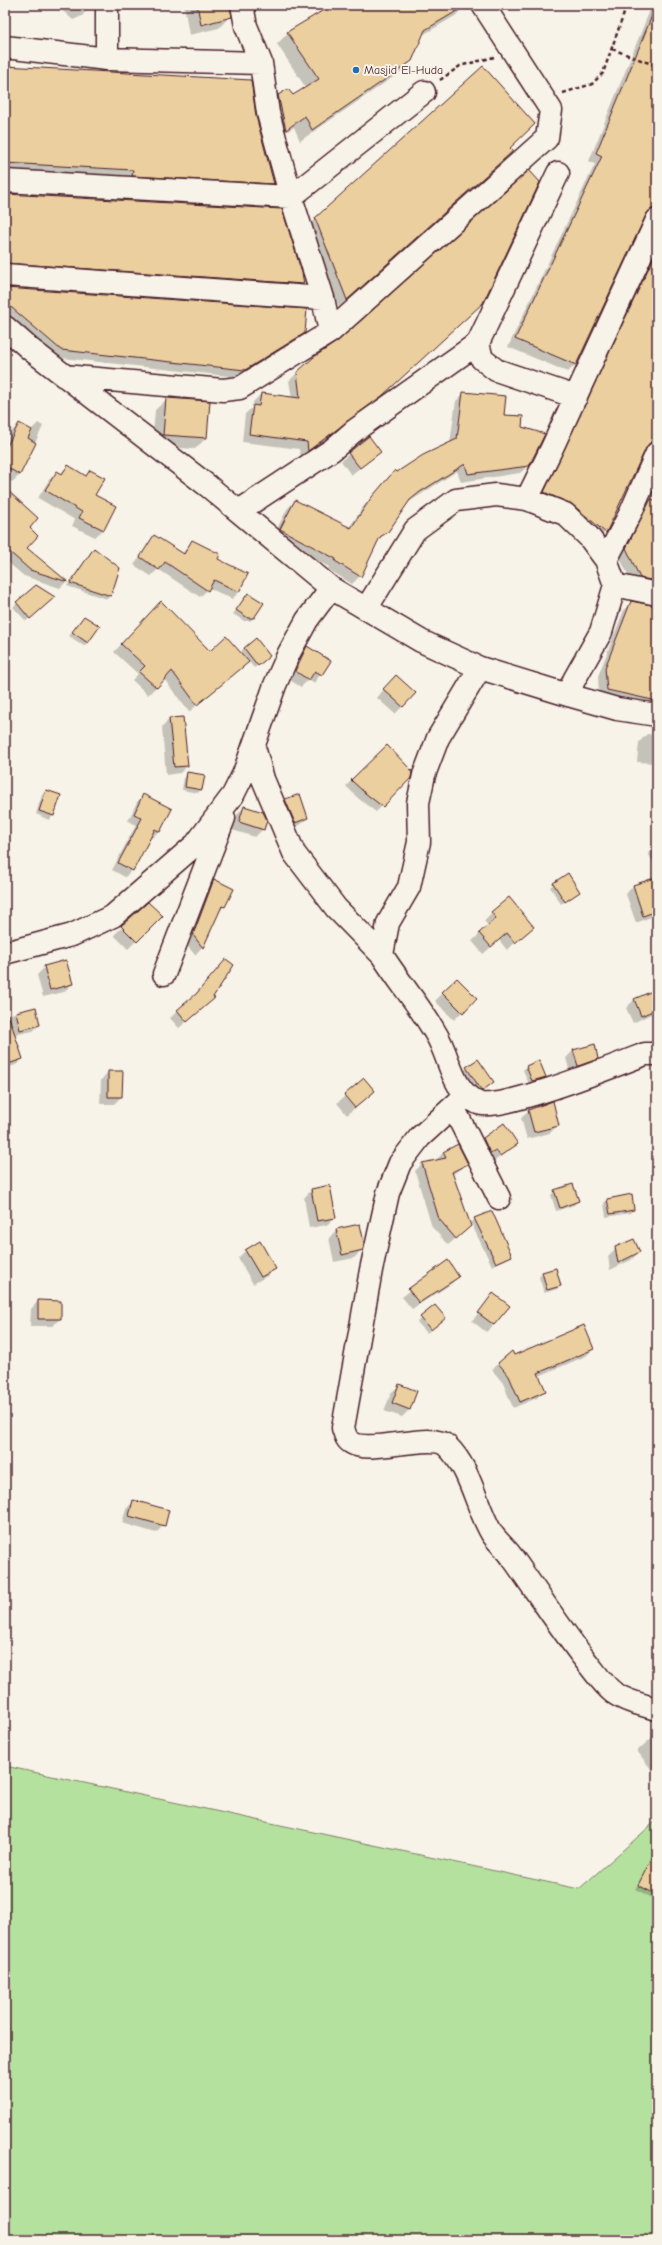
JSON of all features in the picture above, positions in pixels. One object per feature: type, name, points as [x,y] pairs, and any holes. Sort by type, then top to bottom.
[{"type":"street","points":[[107,5],[107,59]]},
{"type":"street","points":[[242,5],[246,26],[261,63],[268,112],[291,198],[323,298],[330,332]]},
{"type":"street","points":[[64,376],[223,390],[240,388],[330,332],[547,138],[551,110],[484,5]]},
{"type":"street","points":[[5,47],[107,59],[261,63]]},
{"type":"street","points":[[5,181],[291,198],[424,92]]},
{"type":"street","points":[[239,511],[332,450],[354,431],[478,343],[558,173]]},
{"type":"street","points":[[526,499],[576,397],[657,220]]},
{"type":"street","points":[[5,275],[323,298]]},
{"type":"street","points":[[5,327],[64,376],[239,511],[331,588],[366,609],[421,641],[480,668],[617,709],[657,714]]},
{"type":"street","points":[[478,343],[482,359],[496,370],[576,397]]},
{"type":"street","points":[[606,560],[651,483],[657,453]]},
{"type":"street","points":[[366,609],[415,530],[456,500],[496,495],[526,499],[565,514],[589,537],[606,560],[615,585],[601,632],[574,680],[568,695]]},
{"type":"street","points":[[615,585],[657,594]]},
{"type":"street","points":[[164,974],[233,795],[254,747],[289,653],[307,620],[331,588]]},
{"type":"street","points":[[382,955],[388,923],[409,888],[419,842],[418,803],[424,775],[438,738],[480,668]]},
{"type":"street","points":[[254,747],[262,779],[294,853],[336,908],[382,955],[437,1036],[457,1082],[459,1101],[499,1198]]},
{"type":"street","points":[[5,952],[72,935],[113,916],[160,877],[196,844],[233,795]]},
{"type":"street","points":[[459,1101],[494,1105],[559,1085],[645,1054],[657,1054]]},
{"type":"street","points":[[459,1101],[420,1137],[400,1163],[388,1193],[371,1270],[344,1416],[343,1428],[346,1438],[352,1444],[369,1446],[431,1441],[443,1442],[454,1452],[463,1466],[491,1533],[509,1552],[570,1641],[601,1680],[613,1692],[625,1699],[657,1708]]},
{"type":"path","points":[[543,99],[592,84],[603,73],[627,5]]},
{"type":"path","points":[[612,49],[657,66]]},
{"type":"path","points":[[424,92],[460,66],[514,52]]},
{"type":"green space","points":[[5,1766],[579,1889],[657,1820],[657,2240],[5,2240]]},
{"type":"building","points":[[197,5],[230,5],[232,17],[201,25]]},
{"type":"building","name":"Masjid El-Huda","points":[[332,5],[467,5],[425,30],[412,61],[312,130],[305,116],[286,130],[278,95],[288,89],[293,95],[319,79],[287,32]]},
{"type":"building","points":[[656,6],[657,208],[650,210],[646,215],[576,365],[515,339],[602,156],[596,153]]},
{"type":"building","points":[[5,66],[251,80],[256,116],[274,184],[132,176],[133,170],[5,163]]},
{"type":"building","points":[[483,66],[535,124],[510,148],[513,151],[347,300],[315,218]]},
{"type":"building","points":[[529,170],[540,182],[483,303],[382,396],[308,451],[307,442],[249,434],[253,405],[259,406],[261,393],[300,398],[297,372],[314,357],[338,341]]},
{"type":"building","points":[[5,194],[282,209],[304,284],[5,263]]},
{"type":"building","points":[[657,250],[657,428],[606,533],[573,505],[544,492]]},
{"type":"building","points":[[5,288],[307,309],[305,333],[245,370],[61,350],[5,302]]},
{"type":"building","points":[[463,392],[506,396],[504,415],[523,416],[522,427],[545,434],[529,466],[468,474],[465,464],[420,492],[410,500],[388,532],[380,537],[361,577],[335,561],[336,559],[280,529],[295,500],[351,528],[371,498],[395,470],[397,472],[423,455],[457,439]]},
{"type":"building","points":[[166,398],[210,401],[207,438],[163,435]]},
{"type":"building","points":[[19,423],[32,430],[28,438],[36,443],[20,475],[5,466],[5,450]]},
{"type":"building","points":[[369,436],[381,452],[360,468],[348,453]]},
{"type":"building","points":[[68,465],[86,476],[90,470],[105,478],[95,495],[116,506],[104,530],[79,518],[82,512],[45,490],[57,471],[62,474]]},
{"type":"building","points":[[5,488],[38,518],[30,528],[38,536],[27,548],[68,582],[30,570],[5,548]]},
{"type":"building","points":[[651,499],[657,500],[657,581],[640,578],[626,548]]},
{"type":"building","points":[[154,535],[184,554],[192,540],[220,554],[218,559],[248,574],[239,592],[214,580],[208,591],[165,562],[159,570],[140,557]]},
{"type":"building","points":[[94,548],[120,568],[111,596],[70,583]]},
{"type":"building","points":[[36,585],[55,597],[30,619],[16,602]]},
{"type":"building","points":[[248,593],[264,603],[254,618],[248,618],[236,610]]},
{"type":"building","points":[[161,601],[210,651],[226,636],[249,662],[197,705],[172,671],[157,688],[139,672],[145,666],[121,644]]},
{"type":"building","points":[[631,601],[657,606],[657,701],[607,690],[605,668]]},
{"type":"building","points":[[84,616],[100,626],[88,643],[72,632]]},
{"type":"building","points":[[256,638],[270,656],[258,666],[244,648]]},
{"type":"building","points":[[307,646],[331,661],[322,675],[315,671],[309,680],[295,671]]},
{"type":"building","points":[[396,675],[416,693],[403,707],[383,689]]},
{"type":"building","points":[[183,717],[188,766],[174,767],[169,718]]},
{"type":"building","points":[[387,745],[412,771],[411,778],[383,807],[351,780]]},
{"type":"building","points":[[187,772],[205,775],[202,790],[185,787]]},
{"type":"building","points":[[46,790],[61,795],[54,816],[39,811]]},
{"type":"building","points":[[143,794],[172,809],[160,832],[155,829],[133,871],[118,863],[142,818],[134,814]]},
{"type":"building","points":[[300,794],[308,818],[295,823],[285,799]]},
{"type":"building","points":[[244,806],[263,812],[267,820],[264,830],[239,822]]},
{"type":"building","points":[[568,873],[580,892],[565,902],[553,883]]},
{"type":"building","points":[[657,877],[657,911],[643,916],[633,885]]},
{"type":"building","points":[[214,879],[234,889],[225,907],[222,906],[203,948],[193,935]]},
{"type":"building","points":[[509,897],[534,927],[515,943],[507,933],[491,947],[479,933],[496,918],[491,912]]},
{"type":"building","points":[[148,902],[163,916],[137,942],[121,926]]},
{"type":"building","points":[[226,959],[234,965],[213,997],[215,998],[187,1022],[177,1010],[196,994]]},
{"type":"building","points":[[66,960],[73,984],[50,990],[44,966]]},
{"type":"building","points":[[457,978],[477,998],[463,1013],[442,992]]},
{"type":"building","points":[[657,989],[657,1009],[641,1016],[634,999]]},
{"type":"building","points":[[36,1007],[40,1025],[20,1030],[16,1012]]},
{"type":"building","points":[[5,1014],[8,1014],[23,1059],[5,1065]]},
{"type":"building","points":[[595,1044],[598,1059],[578,1066],[573,1050]]},
{"type":"building","points":[[478,1059],[494,1082],[482,1091],[466,1067]]},
{"type":"building","points":[[539,1060],[546,1077],[532,1081],[526,1066]]},
{"type":"building","points":[[108,1071],[123,1071],[122,1097],[108,1097]]},
{"type":"building","points":[[364,1078],[375,1091],[355,1108],[344,1095]]},
{"type":"building","points":[[553,1101],[559,1126],[534,1132],[528,1110]]},
{"type":"building","points":[[504,1123],[518,1144],[500,1156],[496,1150],[490,1153],[483,1138]]},
{"type":"building","points":[[458,1144],[468,1164],[452,1172],[471,1226],[456,1239],[439,1219],[422,1163],[446,1158],[443,1152]]},
{"type":"building","points":[[573,1184],[579,1201],[560,1208],[554,1190]]},
{"type":"building","points":[[330,1185],[336,1218],[317,1221],[311,1189]]},
{"type":"building","points":[[632,1194],[634,1210],[610,1214],[607,1199]]},
{"type":"building","points":[[492,1211],[512,1256],[496,1263],[474,1218]]},
{"type":"building","points":[[360,1224],[364,1243],[363,1250],[342,1255],[336,1229]]},
{"type":"building","points":[[634,1239],[640,1252],[618,1263],[615,1247]]},
{"type":"building","points":[[260,1241],[276,1269],[261,1277],[245,1250]]},
{"type":"building","points":[[448,1260],[459,1277],[419,1303],[408,1289]]},
{"type":"building","points":[[556,1268],[561,1286],[547,1290],[542,1272]]},
{"type":"building","points":[[493,1293],[510,1306],[494,1325],[478,1313]]},
{"type":"building","points":[[38,1300],[61,1301],[61,1319],[38,1319]]},
{"type":"building","points":[[435,1305],[446,1318],[431,1330],[420,1317]]},
{"type":"building","points":[[584,1325],[594,1349],[538,1373],[546,1391],[520,1402],[509,1376],[498,1363],[512,1351],[514,1355]]},
{"type":"building","points":[[399,1384],[417,1391],[410,1410],[392,1403]]},
{"type":"building","points":[[133,1500],[169,1510],[165,1526],[129,1516]]},
{"type":"building","points":[[657,1848],[657,1895],[638,1885]]},
{"type":"place","name":"Masjid El-Huda","points":[[356,70]]}]
